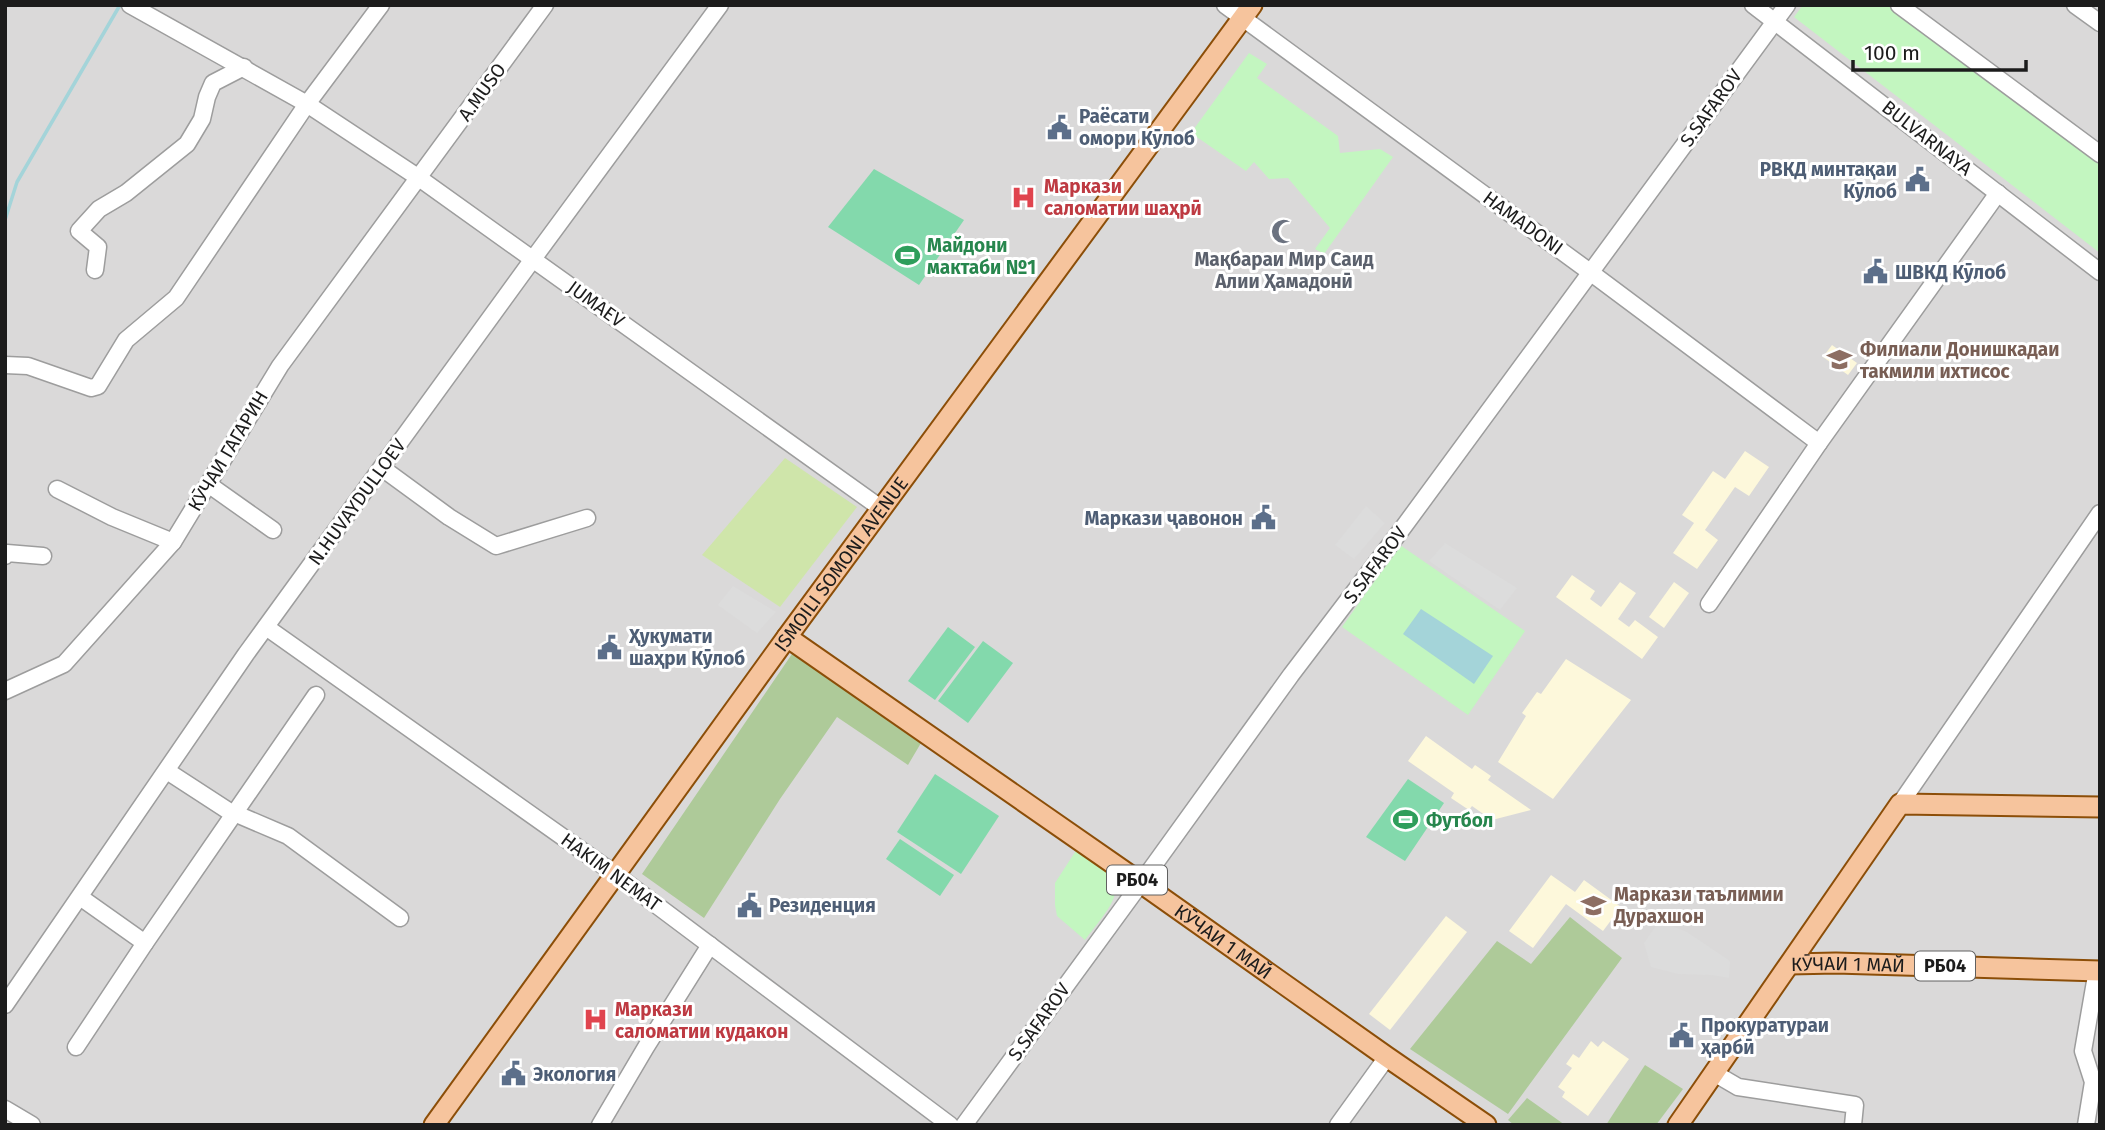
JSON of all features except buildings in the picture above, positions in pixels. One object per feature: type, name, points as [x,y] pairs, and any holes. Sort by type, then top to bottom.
[{"type":"main road","name":"ISMOILI SOMONI AVENUE","points":[[434,1125],[1247,12]]},
{"type":"main road","name":"КӮЧАИ 1 МАЙ","points":[[788,637],[1486,1125]]},
{"type":"main road","points":[[1790,964],[1900,804],[2100,807]]},
{"type":"main road","name":"КӮЧАИ 1 МАЙ","points":[[1678,1125],[1790,964],[2098,971]]},
{"type":"street","name":"JUMAEV","points":[[130,5],[307,104],[419,178],[882,509]]},
{"type":"street","points":[[5,365],[28,366],[91,388],[98,386],[126,340],[176,298],[307,104],[381,5]]},
{"type":"street","name":"A.MUSO","points":[[419,178],[545,5]]},
{"type":"street","name":"N.HUVAYDULLOEV","points":[[5,1005],[266,628],[720,5]]},
{"type":"street","name":"HAMADONI","points":[[1225,5],[1247,12],[1819,443]]},
{"type":"street","name":"BULVARNAYA","points":[[1753,5],[2100,272]]},
{"type":"street","name":"S.SAFAROV","points":[[964,1125],[1291,675],[1787,5]]},
{"type":"street","points":[[1899,5],[2100,154]]},
{"type":"street","points":[[2075,5],[2100,23]]},
{"type":"street","points":[[94,270],[98,247],[79,230],[99,209],[126,193],[187,144],[202,119],[213,83],[244,67]]},
{"type":"street","name":"КӮЧАИ ГАГАРИН","points":[[5,691],[64,664],[173,542],[280,366],[419,178]]},
{"type":"street","points":[[1709,604],[1819,443],[1998,193]]},
{"type":"street","points":[[382,467],[449,517],[496,546],[587,518]]},
{"type":"street","points":[[208,484],[273,530]]},
{"type":"street","points":[[57,489],[112,517],[173,542]]},
{"type":"street","points":[[1900,804],[2100,513]]},
{"type":"street","points":[[6,554],[43,556]]},
{"type":"street","name":"HAKIM NEMAT","points":[[266,628],[615,874],[950,1125]]},
{"type":"street","points":[[76,1047],[316,695]]},
{"type":"street","points":[[167,771],[227,810],[288,836],[400,918]]},
{"type":"street","points":[[80,897],[145,943]]},
{"type":"street","points":[[600,1125],[710,945]]},
{"type":"street","points":[[2086,1125],[2093,1082],[2083,1051],[2098,971]]},
{"type":"street","points":[[1338,1125],[1387,1058]]},
{"type":"street","points":[[1714,1073],[1738,1087],[1855,1105],[1853,1125]]},
{"type":"street","points":[[5,1109],[32,1125]]},
{"type":"shaded area","points":[[5,5],[2100,5],[2100,1125],[5,1125]]},
{"type":"shaded area","name":"Филиали Донишкадаи такмили ихтисос","points":[[1832,345],[1857,363],[1848,375],[1823,357]]},
{"type":"shaded area","points":[[1745,451],[1769,467],[1749,496],[1735,487],[1705,530],[1718,540],[1697,569],[1673,553],[1694,523],[1682,515],[1713,471],[1725,479]]},
{"type":"shaded area","points":[[1366,506],[1385,523],[1354,559],[1335,545]]},
{"type":"shaded area","points":[[1445,543],[1517,588],[1500,610],[1429,561]]},
{"type":"shaded area","points":[[1572,575],[1595,591],[1590,599],[1601,607],[1620,582],[1636,593],[1618,619],[1629,627],[1635,620],[1658,637],[1642,659],[1556,597]]},
{"type":"shaded area","points":[[1674,582],[1689,593],[1664,628],[1649,617]]},
{"type":"shaded area","points":[[733,586],[776,612],[757,633],[718,605]]},
{"type":"shaded area","points":[[1566,659],[1631,700],[1553,799],[1498,762],[1526,716],[1522,713],[1537,692],[1541,694]]},
{"type":"shaded area","points":[[1426,736],[1472,769],[1475,765],[1491,776],[1488,780],[1531,810],[1492,820],[1472,806],[1469,810],[1451,798],[1454,793],[1408,761]]},
{"type":"shaded area","points":[[1551,875],[1575,892],[1584,880],[1621,907],[1603,931],[1566,904],[1533,948],[1509,931]]},
{"type":"shaded area","points":[[1446,916],[1467,932],[1390,1030],[1369,1014]]},
{"type":"shaded area","points":[[1659,921],[1687,932],[1730,961],[1729,978],[1678,974],[1651,967],[1644,943]]},
{"type":"shaded area","points":[[1591,1041],[1598,1047],[1603,1041],[1629,1059],[1588,1116],[1562,1097],[1565,1092],[1558,1087],[1572,1068],[1566,1064],[1573,1054],[1579,1058]]},
{"type":"green space","points":[[1803,5],[1887,5],[2100,164],[2100,253],[1794,17]]},
{"type":"green space","points":[[1249,53],[1267,64],[1257,78],[1338,136],[1340,153],[1380,149],[1393,157],[1324,254],[1315,249],[1330,228],[1288,178],[1269,179],[1254,162],[1246,171],[1191,133]]},
{"type":"green space","name":"Майдони мактаби №1","points":[[874,169],[964,220],[919,285],[828,227]]},
{"type":"green space","points":[[785,458],[857,507],[780,607],[702,555]]},
{"type":"green space","points":[[1400,545],[1525,631],[1468,715],[1342,627]]},
{"type":"green space","points":[[948,627],[975,647],[935,700],[908,681]]},
{"type":"green space","points":[[983,641],[1013,663],[968,723],[938,701]]},
{"type":"green space","points":[[794,651],[921,743],[908,765],[837,717],[780,799],[704,918],[642,874]]},
{"type":"green space","points":[[935,774],[999,816],[961,874],[897,832]]},
{"type":"green space","name":"Футбол","points":[[1408,779],[1444,803],[1405,861],[1366,837]]},
{"type":"green space","points":[[900,839],[954,875],[940,896],[886,859]]},
{"type":"green space","points":[[1077,849],[1107,873],[1115,891],[1107,911],[1085,940],[1057,916],[1055,905],[1055,883]]},
{"type":"green space","points":[[1570,917],[1622,958],[1508,1114],[1410,1049],[1497,941],[1531,964]]},
{"type":"green space","points":[[1645,1065],[1683,1089],[1656,1125],[1606,1125]]},
{"type":"green space","points":[[1527,1098],[1565,1125],[1514,1125],[1508,1120]]},
{"type":"water","points":[[1421,609],[1493,656],[1474,684],[1403,634]]},
{"type":"waterway","points":[[5,220],[17,182],[120,5]]},
{"type":"place","name":"Раёсати омори Кӯлоб","points":[[1059,127]]},
{"type":"place","name":"РВКД минтақаи Кӯлоб","points":[[1917,180]]},
{"type":"place","name":"Маркази саломатии шаҳрӣ","points":[[1024,197]]},
{"type":"place","name":"Мақбараи Мир Саид Алии Ҳамадонӣ","points":[[1284,231]]},
{"type":"place","name":"Майдони мактаби №1","points":[[907,256]]},
{"type":"place","name":"ШВКД Кӯлоб","points":[[1875,272]]},
{"type":"place","name":"Филиали Донишкадаи такмили ихтисос","points":[[1840,360]]},
{"type":"place","name":"Маркази ҷавонон","points":[[1263,518]]},
{"type":"place","name":"Ҳукумати шаҳри Кӯлоб","points":[[609,647]]},
{"type":"place","name":"Футбол","points":[[1406,820]]},
{"type":"place","name":"Резиденция","points":[[749,905]]},
{"type":"place","name":"Маркази таълимии Дурахшон","points":[[1594,905]]},
{"type":"place","name":"Маркази саломатии кудакон","points":[[595,1020]]},
{"type":"place","name":"Прокуратураи ҳарбӣ","points":[[1681,1036]]},
{"type":"place","name":"Экология","points":[[513,1074]]}]
